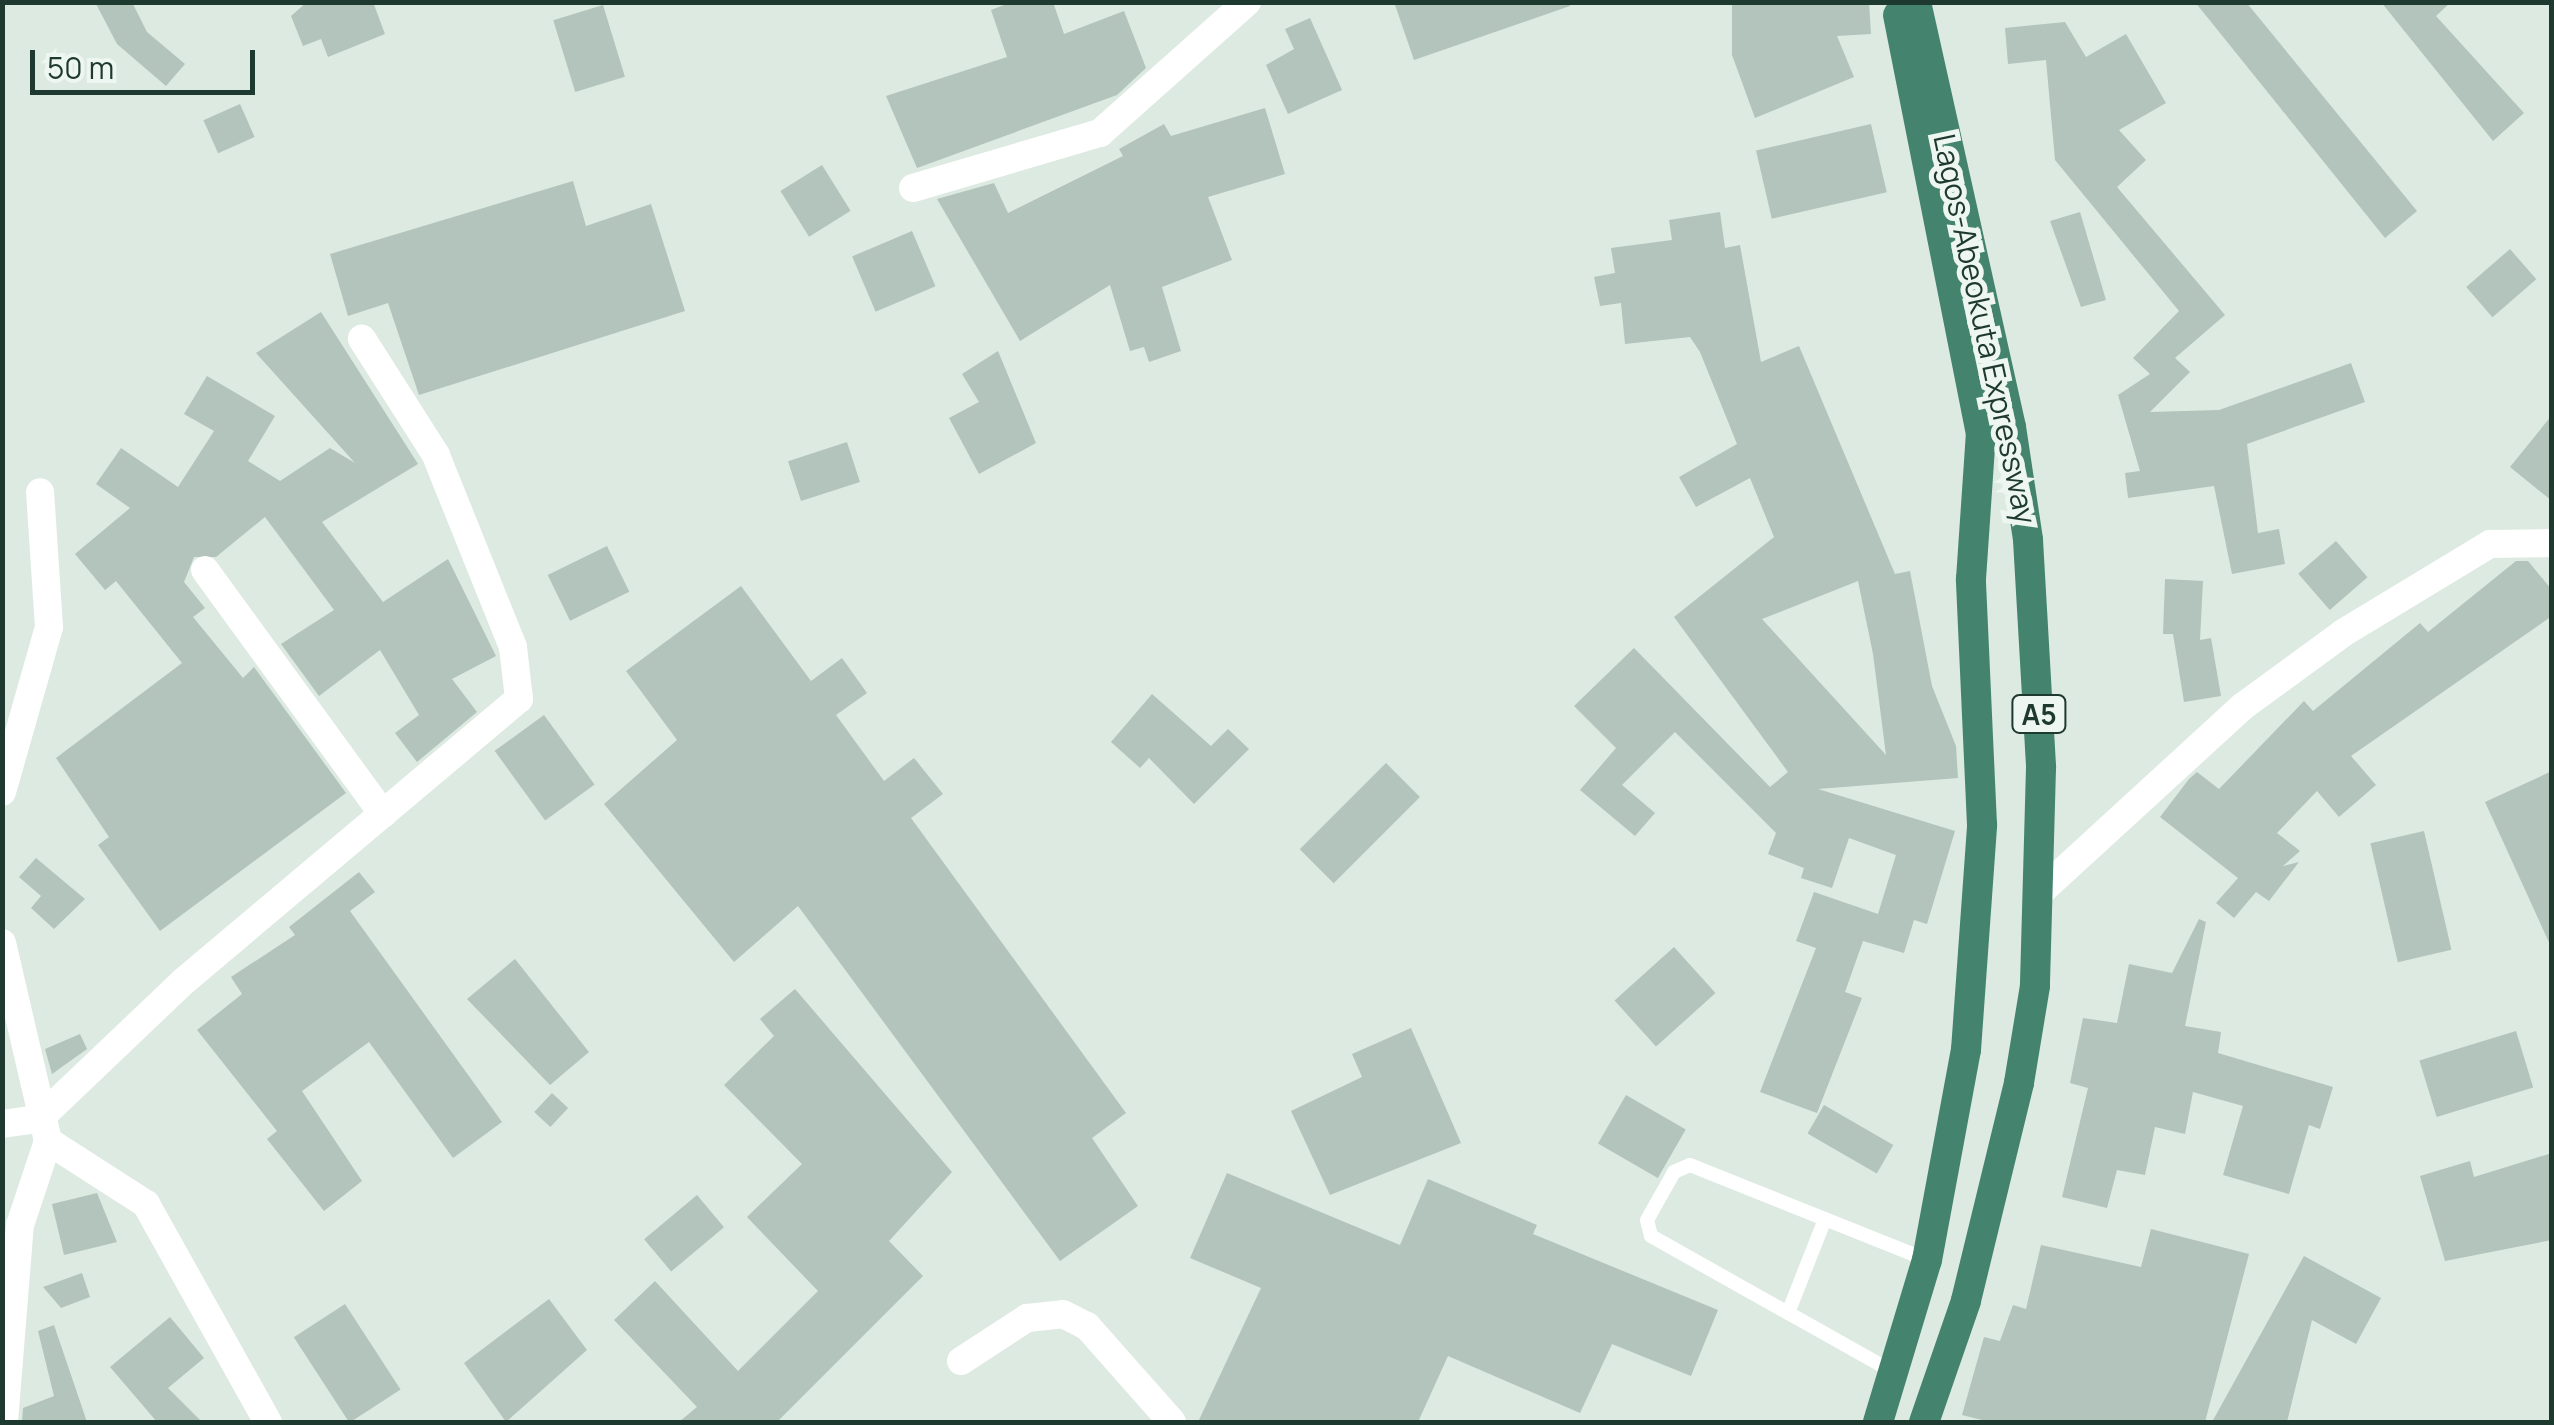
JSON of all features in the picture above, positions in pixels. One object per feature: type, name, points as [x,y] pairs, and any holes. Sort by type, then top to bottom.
[{"type":"highway","name":"Lagos-Abeokuta Expressway","points":[[1878,1422],[1927,1260],[1979,932],[1972,579],[1981,434],[1896,2]]},
{"type":"highway","name":"Lagos-Abeokuta Expressway","points":[[1916,2],[2028,540],[2038,894],[2035,986],[1997,1186],[1924,1422]]},
{"type":"street","points":[[913,188],[1100,132],[1247,2]]},
{"type":"street","points":[[43,1130],[383,814],[520,698],[513,647],[436,455],[362,339]]},
{"type":"street","points":[[2,792],[51,612],[40,492]]},
{"type":"street","points":[[2038,894],[2242,707],[2343,634],[2490,544],[2552,543]]},
{"type":"street","points":[[205,570],[383,814]]},
{"type":"street","points":[[2,943],[43,1130],[20,1224],[4,1422]]},
{"type":"street","points":[[2,1124],[43,1130],[146,1204],[268,1422]]},
{"type":"street","points":[[961,1360],[1027,1318],[1063,1314],[1088,1326],[1172,1422]]},
{"type":"lane","points":[[1894,1373],[1651,1236],[1647,1220],[1674,1172],[1690,1165],[1927,1260]]},
{"type":"lane","points":[[1788,1313],[1825,1219]]},
{"type":"building","points":[[95,2],[132,2],[147,32],[185,64],[166,86],[117,44]]},
{"type":"building","points":[[307,2],[373,2],[385,34],[328,57],[321,39],[303,46],[291,16]]},
{"type":"building","points":[[1012,2],[1053,2],[1064,34],[1124,11],[1146,68],[1117,95],[917,168],[886,96],[1007,57],[991,10]]},
{"type":"building","points":[[1394,2],[1569,2],[1570,6],[1414,60]]},
{"type":"building","points":[[1732,2],[1869,2],[1871,34],[1837,36],[1854,77],[1755,118],[1732,55]]},
{"type":"building","points":[[2195,2],[2246,2],[2417,211],[2385,238]]},
{"type":"building","points":[[2381,2],[2451,2],[2436,16],[2524,113],[2493,141]]},
{"type":"building","points":[[603,5],[625,77],[575,92],[553,20]]},
{"type":"building","points":[[1310,18],[1342,90],[1288,114],[1266,65],[1294,49],[1285,29]]},
{"type":"building","points":[[2065,22],[2086,57],[2126,34],[2166,103],[2119,130],[2146,160],[2117,187],[2225,315],[2175,358],[2190,372],[2150,412],[2219,410],[2351,363],[2365,402],[2247,444],[2258,533],[2279,529],[2285,564],[2232,574],[2214,486],[2128,498],[2125,473],[2140,471],[2118,395],[2150,374],[2133,358],[2179,311],[2055,160],[2046,60],[2008,64],[2005,28]]},
{"type":"building","points":[[240,104],[255,137],[218,153],[203,120]]},
{"type":"building","points":[[1265,108],[1285,174],[1208,197],[1232,260],[1162,287],[1181,351],[1149,362],[1144,347],[1130,351],[1110,285],[1020,341],[937,199],[994,183],[1008,213],[1123,156],[1119,149],[1164,124],[1171,136]]},
{"type":"building","points":[[1871,124],[1887,192],[1772,219],[1756,151]]},
{"type":"building","points":[[822,165],[851,211],[809,237],[780,191]]},
{"type":"building","points":[[573,181],[586,226],[651,204],[685,311],[419,395],[388,303],[348,316],[330,254]]},
{"type":"building","points":[[1720,212],[1725,248],[1740,245],[1761,362],[1799,346],[1895,574],[1910,571],[1932,686],[1956,746],[1958,778],[1818,789],[1955,831],[1927,924],[1914,920],[1904,953],[1863,941],[1845,992],[1862,998],[1817,1113],[1760,1092],[1816,948],[1796,941],[1814,892],[1878,914],[1896,855],[1849,838],[1832,888],[1801,878],[1804,868],[1768,854],[1776,833],[1675,732],[1622,785],[1655,813],[1635,836],[1580,790],[1616,748],[1574,706],[1634,648],[1770,787],[1788,772],[1674,617],[1774,537],[1750,478],[1696,507],[1679,477],[1737,444],[1700,352],[1690,337],[1625,344],[1621,303],[1600,306],[1594,277],[1615,273],[1611,248],[1672,240],[1669,220]],"holes":[[[1858,581],[1873,654],[1886,755],[1762,619]]]},
{"type":"building","points":[[2080,212],[2106,300],[2081,307],[2050,221]]},
{"type":"building","points":[[912,231],[935,286],[876,312],[852,256]]},
{"type":"building","points":[[2510,249],[2536,279],[2492,317],[2466,287]]},
{"type":"building","points":[[321,312],[418,464],[322,522],[383,602],[448,559],[496,656],[452,679],[477,712],[417,762],[395,733],[419,715],[380,650],[319,696],[281,644],[334,610],[265,517],[216,557],[194,557],[184,582],[205,608],[193,617],[243,678],[254,667],[346,793],[160,931],[98,845],[109,837],[56,758],[182,663],[116,581],[105,590],[75,554],[130,508],[96,484],[121,448],[178,487],[214,431],[184,414],[207,376],[275,416],[248,461],[280,481],[330,448],[355,463],[256,353]]},
{"type":"building","points":[[998,351],[1036,443],[979,474],[949,418],[979,402],[962,374]]},
{"type":"building","points":[[2552,415],[2552,501],[2510,467]]},
{"type":"building","points":[[847,442],[860,482],[801,501],[788,461]]},
{"type":"building","points":[[2336,541],[2367,577],[2330,610],[2298,574]]},
{"type":"building","points":[[607,546],[629,592],[570,621],[548,575]]},
{"type":"building","points":[[2516,561],[2528,561],[2552,590],[2552,616],[2351,756],[2376,785],[2339,817],[2317,791],[2277,833],[2300,851],[2283,866],[2299,862],[2269,901],[2256,892],[2234,918],[2216,903],[2238,878],[2160,817],[2189,779],[2197,772],[2219,789],[2304,701],[2313,711],[2420,623],[2428,632]]},
{"type":"building","points":[[2165,579],[2203,581],[2200,640],[2211,638],[2221,696],[2184,702],[2173,634],[2163,634]]},
{"type":"building","points":[[741,586],[811,681],[842,658],[867,693],[836,715],[884,781],[914,758],[943,794],[911,818],[1126,1113],[1092,1138],[1138,1206],[1060,1261],[798,906],[734,962],[604,804],[677,740],[626,671]]},
{"type":"building","points":[[1152,694],[1211,746],[1228,729],[1249,749],[1194,804],[1149,758],[1140,768],[1111,742]]},
{"type":"building","points":[[544,715],[595,785],[545,820],[495,751]]},
{"type":"building","points":[[1386,763],[1420,797],[1334,883],[1300,849]]},
{"type":"building","points":[[2552,771],[2552,949],[2485,802]]},
{"type":"building","points":[[2424,831],[2451,950],[2398,962],[2370,843]]},
{"type":"building","points":[[36,858],[85,899],[54,929],[31,908],[41,896],[19,877]]},
{"type":"building","points":[[359,872],[375,892],[350,911],[502,1122],[453,1158],[369,1042],[302,1091],[362,1181],[324,1211],[267,1139],[277,1131],[197,1030],[242,994],[231,977],[295,935],[289,927]]},
{"type":"building","points":[[2199,919],[2206,922],[2185,1026],[2221,1032],[2218,1053],[2333,1087],[2320,1129],[2309,1125],[2289,1194],[2223,1175],[2243,1106],[2193,1092],[2185,1134],[2155,1127],[2145,1175],[2117,1170],[2107,1208],[2062,1197],[2088,1088],[2070,1083],[2083,1018],[2117,1023],[2129,964],[2172,973]]},
{"type":"building","points":[[1674,947],[1715,993],[1656,1047],[1615,1001]]},
{"type":"building","points":[[515,959],[589,1052],[550,1085],[467,999]]},
{"type":"building","points":[[795,989],[952,1172],[889,1241],[923,1276],[777,1422],[679,1422],[697,1407],[614,1320],[655,1281],[738,1371],[818,1291],[747,1217],[802,1164],[724,1085],[774,1036],[760,1019]]},
{"type":"building","points":[[1411,1028],[1461,1143],[1330,1195],[1291,1111],[1362,1077],[1352,1054]]},
{"type":"building","points":[[2516,1031],[2533,1087],[2437,1117],[2419,1061]]},
{"type":"building","points":[[80,1034],[87,1049],[52,1074],[45,1049]]},
{"type":"building","points":[[552,1093],[568,1108],[550,1127],[534,1112]]},
{"type":"building","points":[[1626,1095],[1686,1130],[1658,1178],[1598,1143]]},
{"type":"building","points":[[1824,1105],[1893,1145],[1877,1174],[1808,1134]]},
{"type":"building","points":[[2552,1153],[2552,1240],[2445,1261],[2420,1176],[2470,1161],[2474,1177]]},
{"type":"building","points":[[1227,1173],[1400,1245],[1428,1179],[1537,1225],[1533,1234],[1718,1310],[1691,1376],[1612,1344],[1580,1413],[1448,1356],[1418,1422],[1198,1422],[1261,1288],[1190,1258]]},
{"type":"building","points":[[97,1193],[117,1242],[64,1255],[52,1204]]},
{"type":"building","points":[[697,1195],[724,1227],[671,1272],[644,1239]]},
{"type":"building","points":[[2151,1229],[2249,1254],[2205,1422],[1990,1422],[1962,1415],[1984,1337],[2000,1341],[2013,1305],[2026,1309],[2041,1245],[2141,1267]]},
{"type":"building","points":[[2304,1256],[2381,1298],[2356,1344],[2312,1320],[2287,1422],[2212,1422]]},
{"type":"building","points":[[82,1273],[90,1297],[61,1308],[43,1287]]},
{"type":"building","points":[[549,1299],[587,1350],[506,1422],[464,1363]]},
{"type":"building","points":[[345,1304],[401,1390],[349,1422],[294,1337]]},
{"type":"building","points":[[170,1317],[204,1358],[168,1388],[202,1422],[157,1422],[110,1367]]},
{"type":"building","points":[[54,1325],[87,1422],[22,1422],[23,1408],[54,1396],[38,1331]]}]
